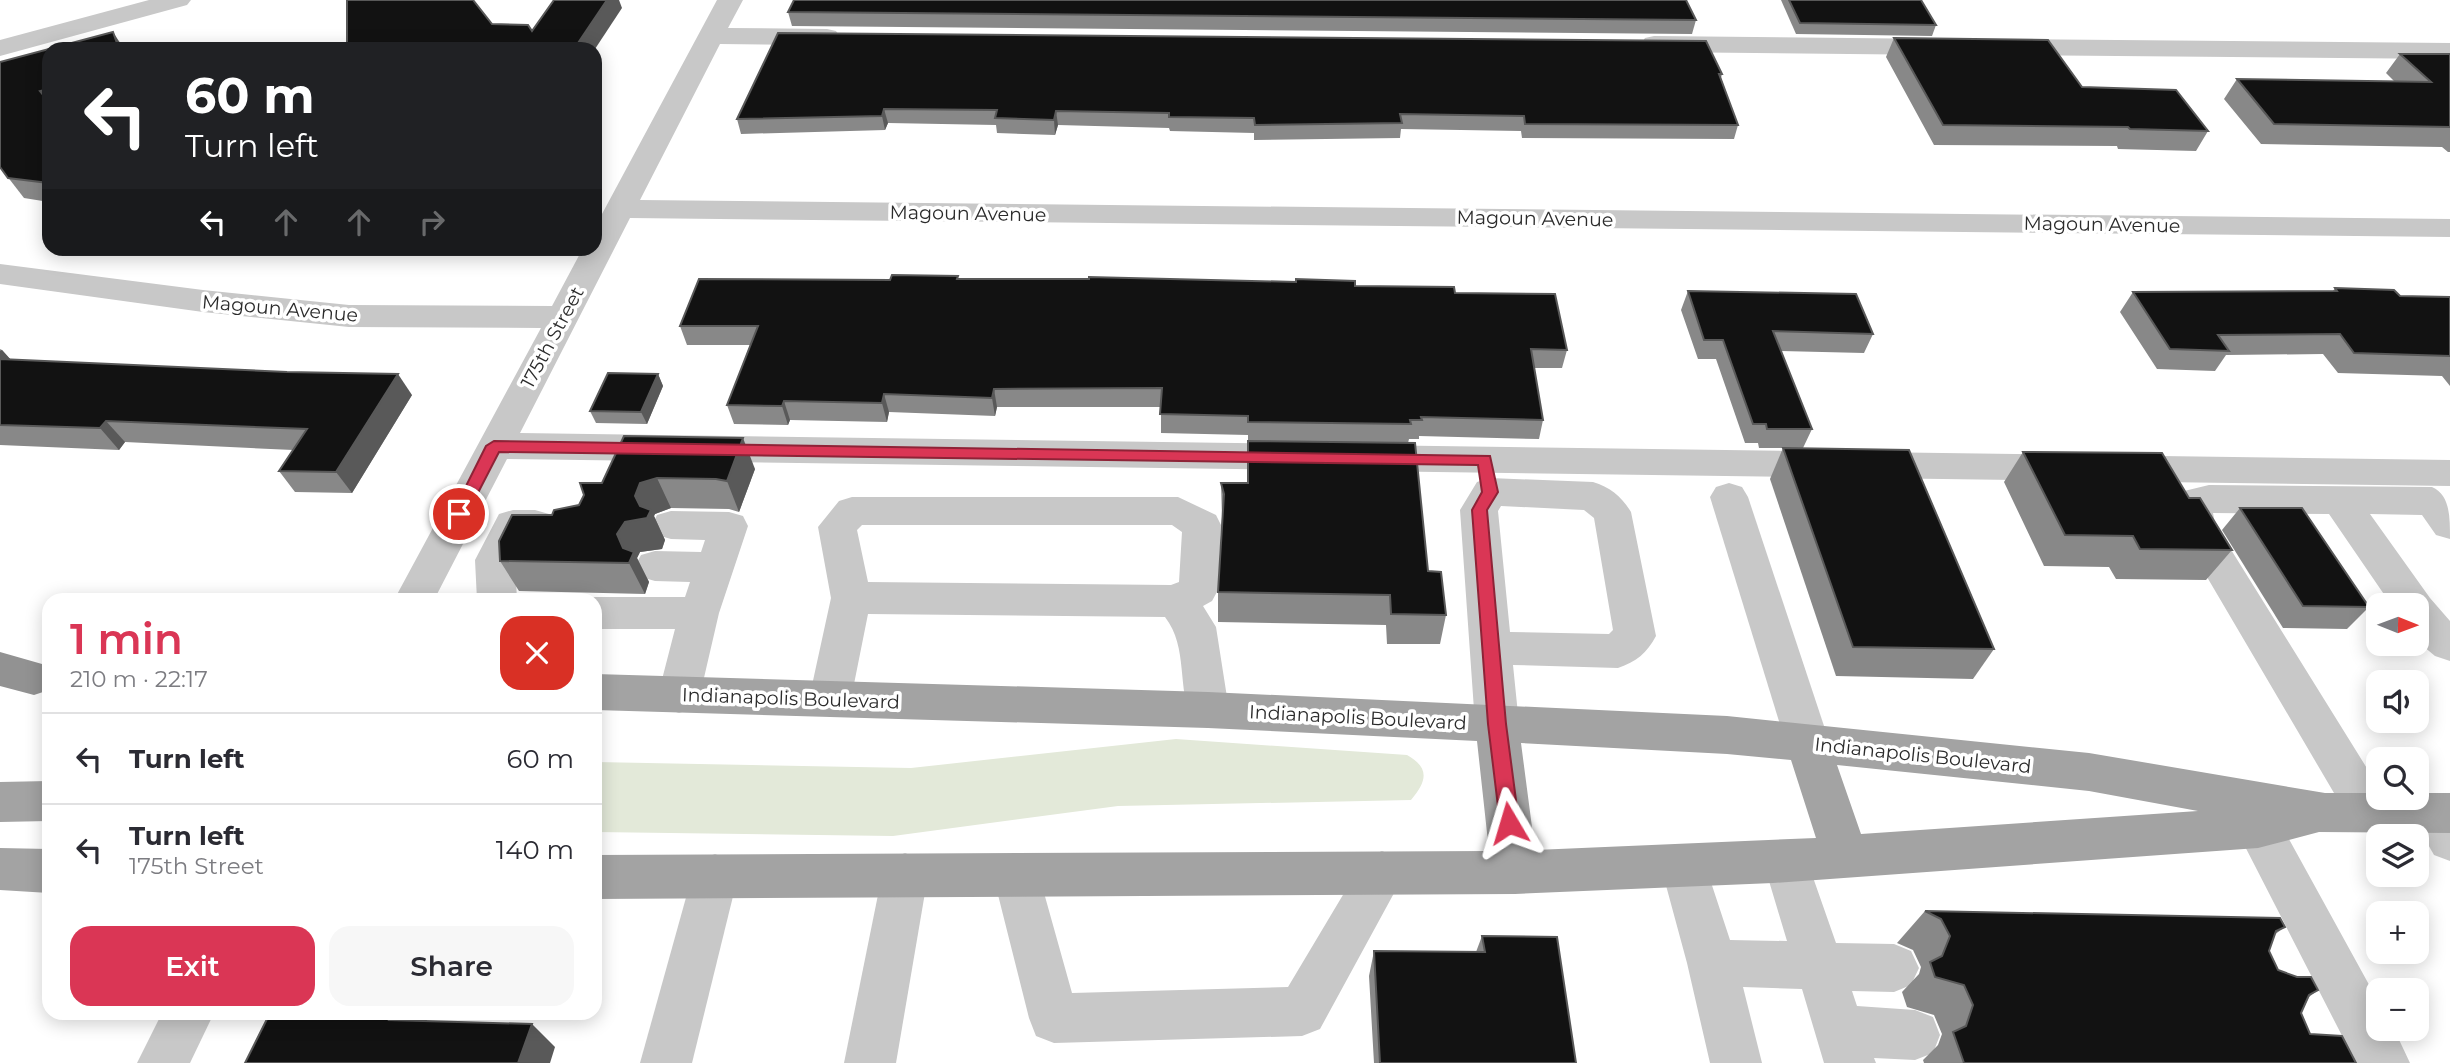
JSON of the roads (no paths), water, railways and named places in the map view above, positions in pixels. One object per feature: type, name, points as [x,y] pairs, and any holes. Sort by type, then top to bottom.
[{"type":"main road","name":"Indianapolis Boulevard","points":[[602,692],[1208,709],[1727,735],[2089,772],[2325,813],[2370,813],[2444,822]]},
{"type":"main road","points":[[1497,724],[1515,872]]},
{"type":"main road","points":[[1808,744],[1845,856]]},
{"type":"main road","points":[[0,802],[42,801]]},
{"type":"main road","name":"Indianapolis Boulevard","points":[[602,877],[1515,872],[1684,867],[2258,827],[2325,813]]},
{"type":"main road","points":[[0,870],[42,871]]},
{"type":"street","points":[[0,48],[178,0]]},
{"type":"street","name":"175th Street","points":[[602,243],[730,0]]},
{"type":"street","points":[[711,36],[850,37]]},
{"type":"street","points":[[1629,44],[2450,51]]},
{"type":"street","name":"Magoun Avenue","points":[[620,209],[2450,228]]},
{"type":"street","name":"175th Street","points":[[418,593],[595,256]]},
{"type":"street","name":"Magoun Avenue","points":[[0,274],[203,301],[349,316],[562,317]]},
{"type":"street","points":[[494,446],[1488,476],[2450,473]]},
{"type":"street","points":[[1488,476],[1479,510],[1497,724]]},
{"type":"street","points":[[1488,476],[1593,496],[1612,512],[1635,636],[1618,651],[1491,648]]},
{"type":"street","points":[[1729,497],[1808,744]]},
{"type":"street","points":[[2370,813],[2196,526],[2193,502],[2209,499],[2432,501],[2450,525]]},
{"type":"street","points":[[2339,500],[2404,593]]},
{"type":"street","points":[[830,699],[851,598],[837,527],[852,511],[1178,511],[1202,525],[1198,590],[1175,601],[851,598]]},
{"type":"street","points":[[499,593],[509,561],[513,524],[566,524]]},
{"type":"street","points":[[671,525],[729,526],[699,613],[680,695]]},
{"type":"street","points":[[435,561],[509,561]]},
{"type":"street","points":[[655,566],[715,568]]},
{"type":"street","points":[[1175,601],[1196,627],[1208,709]]},
{"type":"street","points":[[602,613],[699,613]]},
{"type":"street","points":[[2429,626],[2450,644]]},
{"type":"street","points":[[2258,827],[2380,1054]]},
{"type":"street","points":[[1786,861],[1845,1046],[1916,1035]]},
{"type":"street","points":[[1684,867],[1712,963],[1736,1063]]},
{"type":"street","points":[[1016,875],[1054,1018],[1302,1011],[1382,873]]},
{"type":"street","points":[[870,1063],[905,875]]},
{"type":"street","points":[[666,1063],[715,876]]},
{"type":"street","points":[[1712,963],[1894,968]]},
{"type":"street","points":[[2291,980],[2339,981]]},
{"type":"street","points":[[163,1063],[185,1020]]},
{"type":"street","points":[[2324,1044],[2380,1054]]}]
